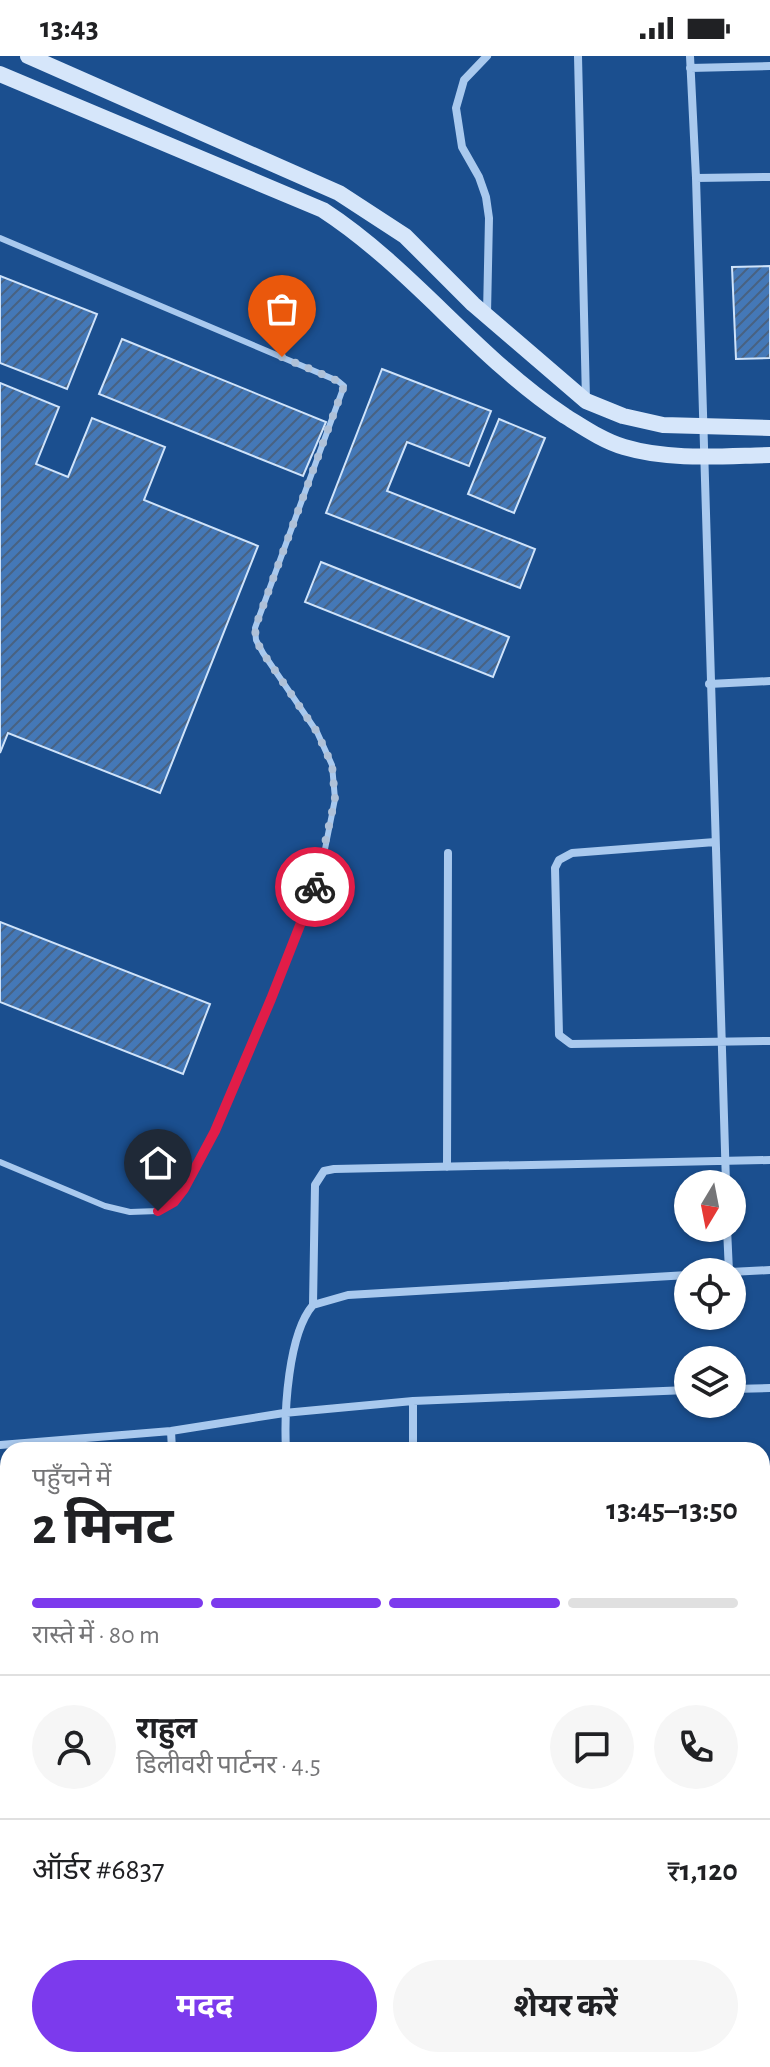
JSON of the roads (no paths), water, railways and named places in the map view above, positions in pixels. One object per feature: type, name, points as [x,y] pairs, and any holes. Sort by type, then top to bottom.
[{"type":"main road","points":[[36,57],[339,193],[405,236],[487,315],[586,401],[623,416],[663,425],[770,428]]},
{"type":"main road","points":[[0,74],[323,210],[356,231],[492,358],[548,404],[591,433],[623,447],[704,457],[770,455]]},
{"type":"street","points":[[487,56],[464,80],[456,108],[462,147],[486,197],[489,218],[487,315]]},
{"type":"street","points":[[578,56],[586,401]]},
{"type":"street","points":[[690,56],[709,684],[724,1041],[725,1170]]},
{"type":"street","points":[[690,68],[770,66]]},
{"type":"street","points":[[696,178],[770,177]]},
{"type":"street","points":[[709,684],[770,681]]},
{"type":"street","points":[[715,842],[572,853],[559,860],[555,868],[559,1035],[571,1044],[770,1041]]},
{"type":"street","points":[[447,1167],[448,853]]},
{"type":"street","points":[[286,1442],[284,1413],[300,1324],[313,1305],[315,1185],[324,1171],[770,1160]]},
{"type":"street","points":[[746,1271],[770,1270]]},
{"type":"street","points":[[313,1305],[348,1295],[674,1276]]},
{"type":"street","points":[[746,1389],[770,1388]]},
{"type":"street","points":[[91,1442],[284,1413],[413,1401],[674,1391]]},
{"type":"street","points":[[413,1401],[413,1442]]},
{"type":"street","points":[[171,1431],[172,1442]]},
{"type":"lane","points":[[0,238],[344,386],[255,628],[256,640],[263,653],[317,732],[332,765],[335,799],[320,874],[215,1131],[184,1189],[174,1202],[158,1211],[130,1212],[105,1206],[0,1162]]}]
